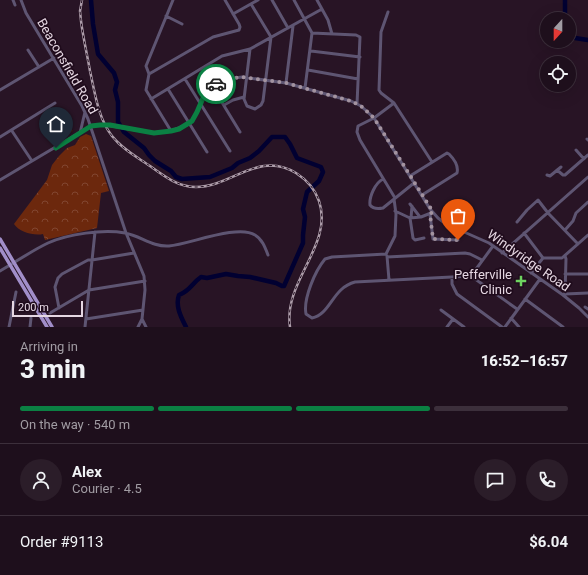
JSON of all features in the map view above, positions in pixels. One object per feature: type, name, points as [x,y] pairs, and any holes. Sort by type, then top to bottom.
[{"type":"main road","points":[[0,239],[52,327]]},
{"type":"main road","points":[[0,248],[47,327]]},
{"type":"street","points":[[13,0],[15,4]]},
{"type":"street","name":"Beaconsfield Road","points":[[21,0],[26,13],[85,112],[126,233],[145,281]]},
{"type":"street","points":[[171,131],[146,90],[149,74],[146,66],[172,0]]},
{"type":"street","points":[[149,74],[213,37],[239,30],[239,24],[225,0]]},
{"type":"street","points":[[233,14],[258,0]]},
{"type":"street","points":[[272,0],[288,28]]},
{"type":"street","points":[[294,0],[312,34],[305,88]]},
{"type":"street","points":[[317,0],[330,24],[332,34]]},
{"type":"street","points":[[250,49],[244,97],[245,103],[249,107],[255,109],[259,107],[263,101],[271,37],[251,4]]},
{"type":"street","points":[[151,99],[222,56],[250,49],[294,26],[322,9]]},
{"type":"street","points":[[388,12],[381,32],[380,91],[394,103],[432,162]]},
{"type":"street","points":[[166,16],[182,24]]},
{"type":"street","points":[[286,83],[294,26]]},
{"type":"street","points":[[312,34],[356,34],[360,36],[357,104]]},
{"type":"street","points":[[28,50],[39,67]]},
{"type":"street","points":[[311,51],[360,57]]},
{"type":"street","points":[[0,90],[54,58]]},
{"type":"street","points":[[308,70],[358,79]]},
{"type":"street","name":"Windyridge Road","points":[[212,86],[228,79],[246,77],[286,83],[345,99],[364,108],[374,118],[422,195],[431,213],[446,224],[481,238],[564,295],[588,317]]},
{"type":"street","points":[[185,79],[230,151]]},
{"type":"street","points":[[0,180],[91,126],[110,125],[154,133],[171,131],[189,124],[195,116],[205,93],[212,86],[240,132]]},
{"type":"street","points":[[168,89],[207,152]]},
{"type":"street","points":[[224,105],[233,100],[244,97]]},
{"type":"street","points":[[0,137],[55,103]]},
{"type":"street","points":[[389,280],[387,255],[395,239],[394,199],[360,140],[357,132],[358,126],[374,118],[394,103]]},
{"type":"street","points":[[80,133],[85,112]]},
{"type":"street","points":[[12,130],[32,161]]},
{"type":"street","points":[[576,150],[584,159]]},
{"type":"street","points":[[410,176],[447,153],[452,157],[458,166],[457,173],[422,195]]},
{"type":"street","points":[[557,170],[563,176],[588,155]]},
{"type":"street","points":[[547,175],[550,176],[561,167]]},
{"type":"street","points":[[502,252],[588,177]]},
{"type":"street","points":[[383,179],[378,183],[369,202],[374,208],[386,206],[414,183]]},
{"type":"street","points":[[516,222],[538,201],[540,201],[548,213],[578,244]]},
{"type":"street","points":[[565,230],[573,221],[576,213],[588,202]]},
{"type":"street","points":[[420,217],[411,205],[410,218],[413,238],[416,240],[424,238]]},
{"type":"street","points":[[395,211],[410,218],[420,217],[431,213],[433,239],[458,240]]},
{"type":"street","points":[[85,327],[96,232]]},
{"type":"street","points":[[0,271],[53,241],[96,232],[126,233],[154,244],[164,246],[184,244],[235,232],[248,232],[255,234],[268,254]]},
{"type":"street","points":[[524,233],[543,258],[560,259],[588,235]]},
{"type":"street","points":[[471,276],[493,246]]},
{"type":"street","points":[[59,308],[55,287],[58,278],[62,274],[88,260],[134,253]]},
{"type":"street","points":[[482,260],[465,253],[332,257],[325,259],[310,285],[305,312],[307,316],[312,318],[318,316],[323,312],[340,290],[347,285],[360,282],[471,276],[517,309]]},
{"type":"street","points":[[565,256],[564,295],[588,293]]},
{"type":"street","points":[[531,272],[543,258]]},
{"type":"street","points":[[565,274],[588,274]]},
{"type":"street","points":[[452,277],[452,284],[457,294],[503,327],[540,279]]},
{"type":"street","points":[[50,313],[89,290],[145,281],[142,319],[138,327]]},
{"type":"street","points":[[9,327],[16,292]]},
{"type":"street","points":[[525,299],[563,327]]},
{"type":"street","points":[[86,319],[143,310]]},
{"type":"street","points":[[441,310],[464,327]]},
{"type":"street","points":[[30,327],[31,318]]},
{"type":"street","points":[[511,318],[519,327]]},
{"type":"street","points":[[142,319],[146,327]]},
{"type":"street","points":[[447,327],[453,319]]},
{"type":"street","points":[[553,327],[556,322]]},
{"type":"shaded area","points":[[67,121],[73,131],[68,134],[62,124]]},
{"type":"green space","points":[[86,134],[91,136],[109,191],[101,193],[97,228],[45,240],[43,234],[31,234],[16,227],[14,224],[47,180],[52,165],[67,148],[75,145],[80,137]]},
{"type":"waterway","points":[[91,0],[98,54],[114,73],[117,82],[115,90],[118,102],[118,122],[124,132],[144,148],[155,161],[171,171],[176,177],[182,179],[210,177],[232,168],[238,163],[250,158],[272,137],[285,137],[297,158],[321,167],[323,172],[319,181],[307,192],[303,209],[305,217],[303,243],[284,286],[250,277],[226,274],[207,278],[201,277],[186,291],[179,295],[178,307],[186,327]]},
{"type":"waterway","points":[[565,0],[565,12]]},
{"type":"waterway","points":[[576,38],[588,40]]},
{"type":"railway","points":[[82,0],[80,11],[82,27],[100,113],[107,129],[116,141],[125,149],[166,177],[189,187],[221,182],[245,171],[269,165],[282,167],[296,173],[313,189],[319,201],[322,217],[320,233],[315,248],[294,294],[290,310],[290,327]]},
{"type":"way so far","points":[[216,84],[228,79],[242,77],[286,83],[345,99],[361,106],[374,118],[433,212],[430,214],[432,238],[434,240],[458,240]]},
{"type":"place","name":"Pefferville Clinic","points":[[521,281]]},
{"type":"route","points":[[56,148],[91,126],[110,125],[154,133],[179,129],[192,121],[206,91],[216,84]]}]
